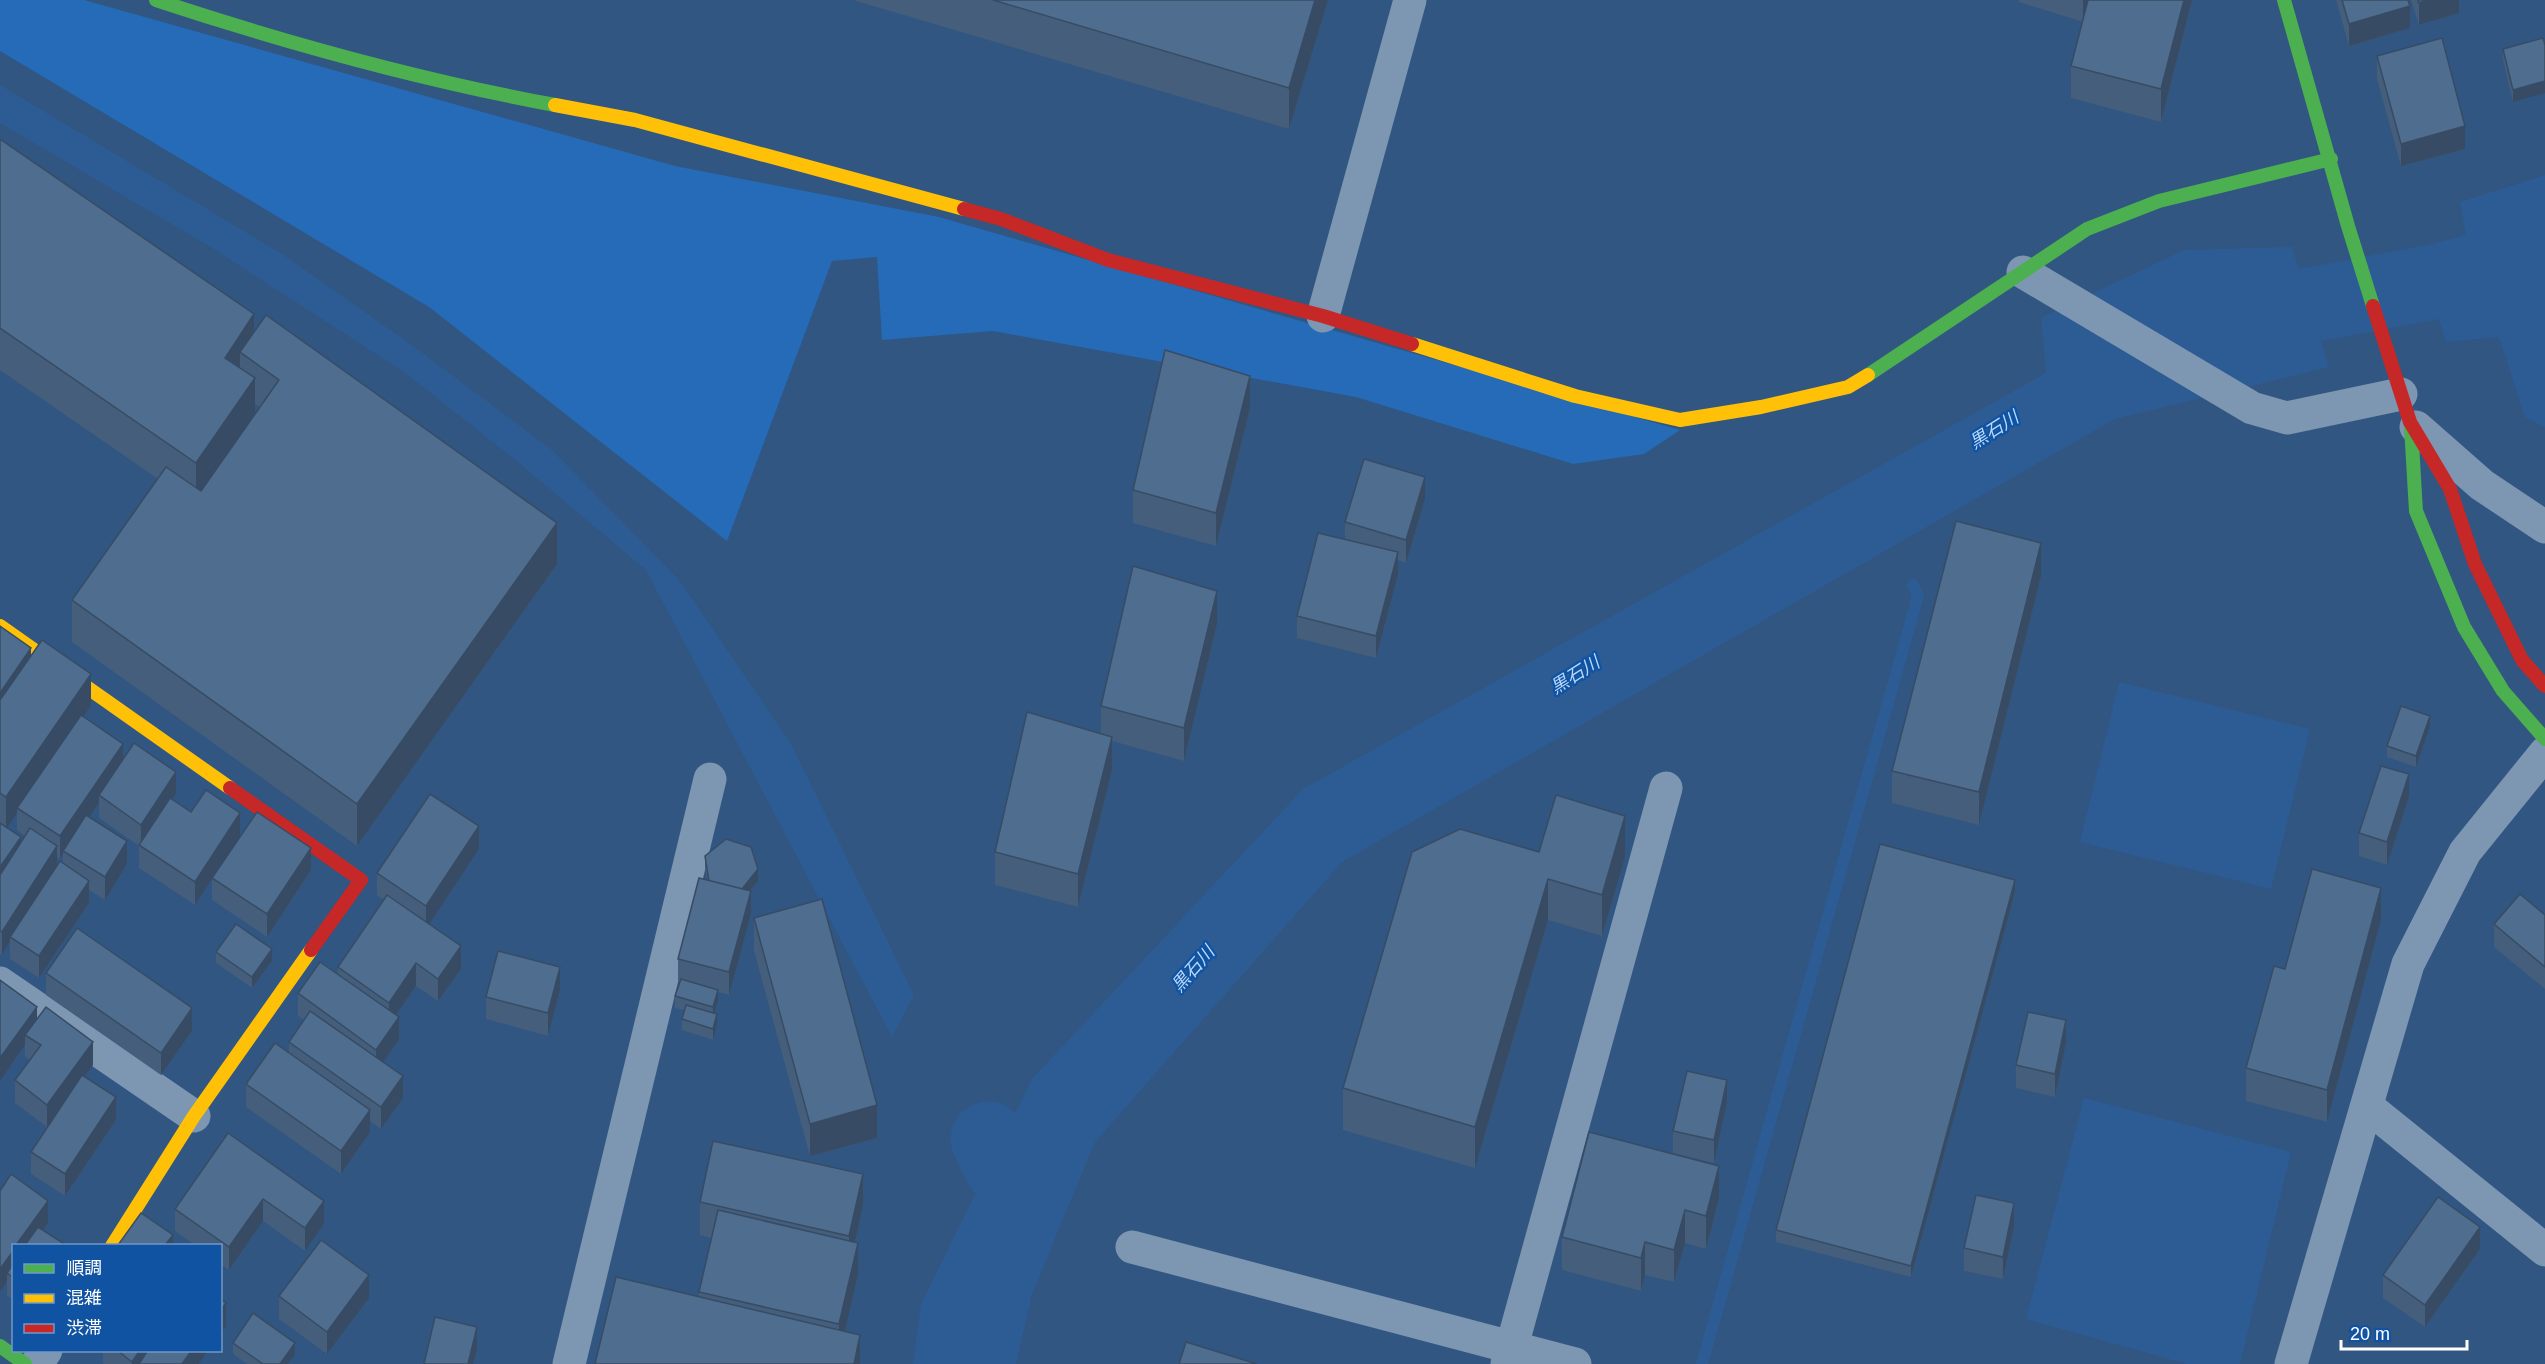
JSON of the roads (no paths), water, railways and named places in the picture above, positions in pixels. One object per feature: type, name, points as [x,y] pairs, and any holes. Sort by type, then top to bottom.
[{"type":"street","points":[[156,0],[247,30],[462,86],[635,120],[990,216],[1108,260],[1323,316],[1575,396],[1680,420],[1761,407],[1848,387],[1915,345],[2087,229],[2159,201],[2331,159]]},
{"type":"street","points":[[1323,316],[1410,0]]},
{"type":"street","points":[[2284,0],[2331,159],[2348,226],[2401,394],[2416,511],[2464,627],[2503,691],[2545,739]]},
{"type":"street","points":[[2023,272],[2252,408],[2287,418],[2401,394]]},
{"type":"street","points":[[2401,394],[2482,485],[2545,527]]},
{"type":"street","points":[[2401,394],[2451,489],[2475,564],[2522,660],[2545,686]]},
{"type":"street","points":[[0,626],[361,880],[194,1116],[113,1244]]},
{"type":"street","points":[[2291,1364],[2408,964],[2465,852],[2545,753]]},
{"type":"street","points":[[569,1364],[710,779]]},
{"type":"street","points":[[1510,1356],[1666,788]]},
{"type":"street","points":[[0,983],[194,1116]]},
{"type":"street","points":[[2368,1107],[2545,1250]]},
{"type":"street","points":[[1132,1247],[1510,1356],[1575,1364]]},
{"type":"street","points":[[0,1346],[25,1364]]},
{"type":"water","points":[[0,85],[282,254],[409,343],[552,450],[680,581],[791,744],[914,995],[892,1037],[646,570],[513,458],[404,372],[214,249],[0,123]]},
{"type":"water","points":[[2545,175],[2545,427],[2525,417],[2499,337],[2446,342],[2416,248],[2466,235],[2460,202]]},
{"type":"water","points":[[2292,247],[2329,367],[2115,419],[1342,862],[1095,1142],[1032,1294],[1016,1364],[913,1364],[921,1304],[1032,1079],[1303,789],[2046,373],[2041,318],[2184,250]]},
{"type":"water","points":[[2119,682],[2310,729],[2271,889],[2080,842]]},
{"type":"water","points":[[2084,1098],[2291,1152],[2240,1364],[2187,1364],[2026,1319]]},
{"type":"waterway","name":"黒石川","points":[[2210,324],[2428,283]]},
{"type":"waterway","points":[[1702,1364],[1918,596],[1913,585]]},
{"type":"waterway","points":[[988,1139],[999,1163],[1020,1192]]}]
